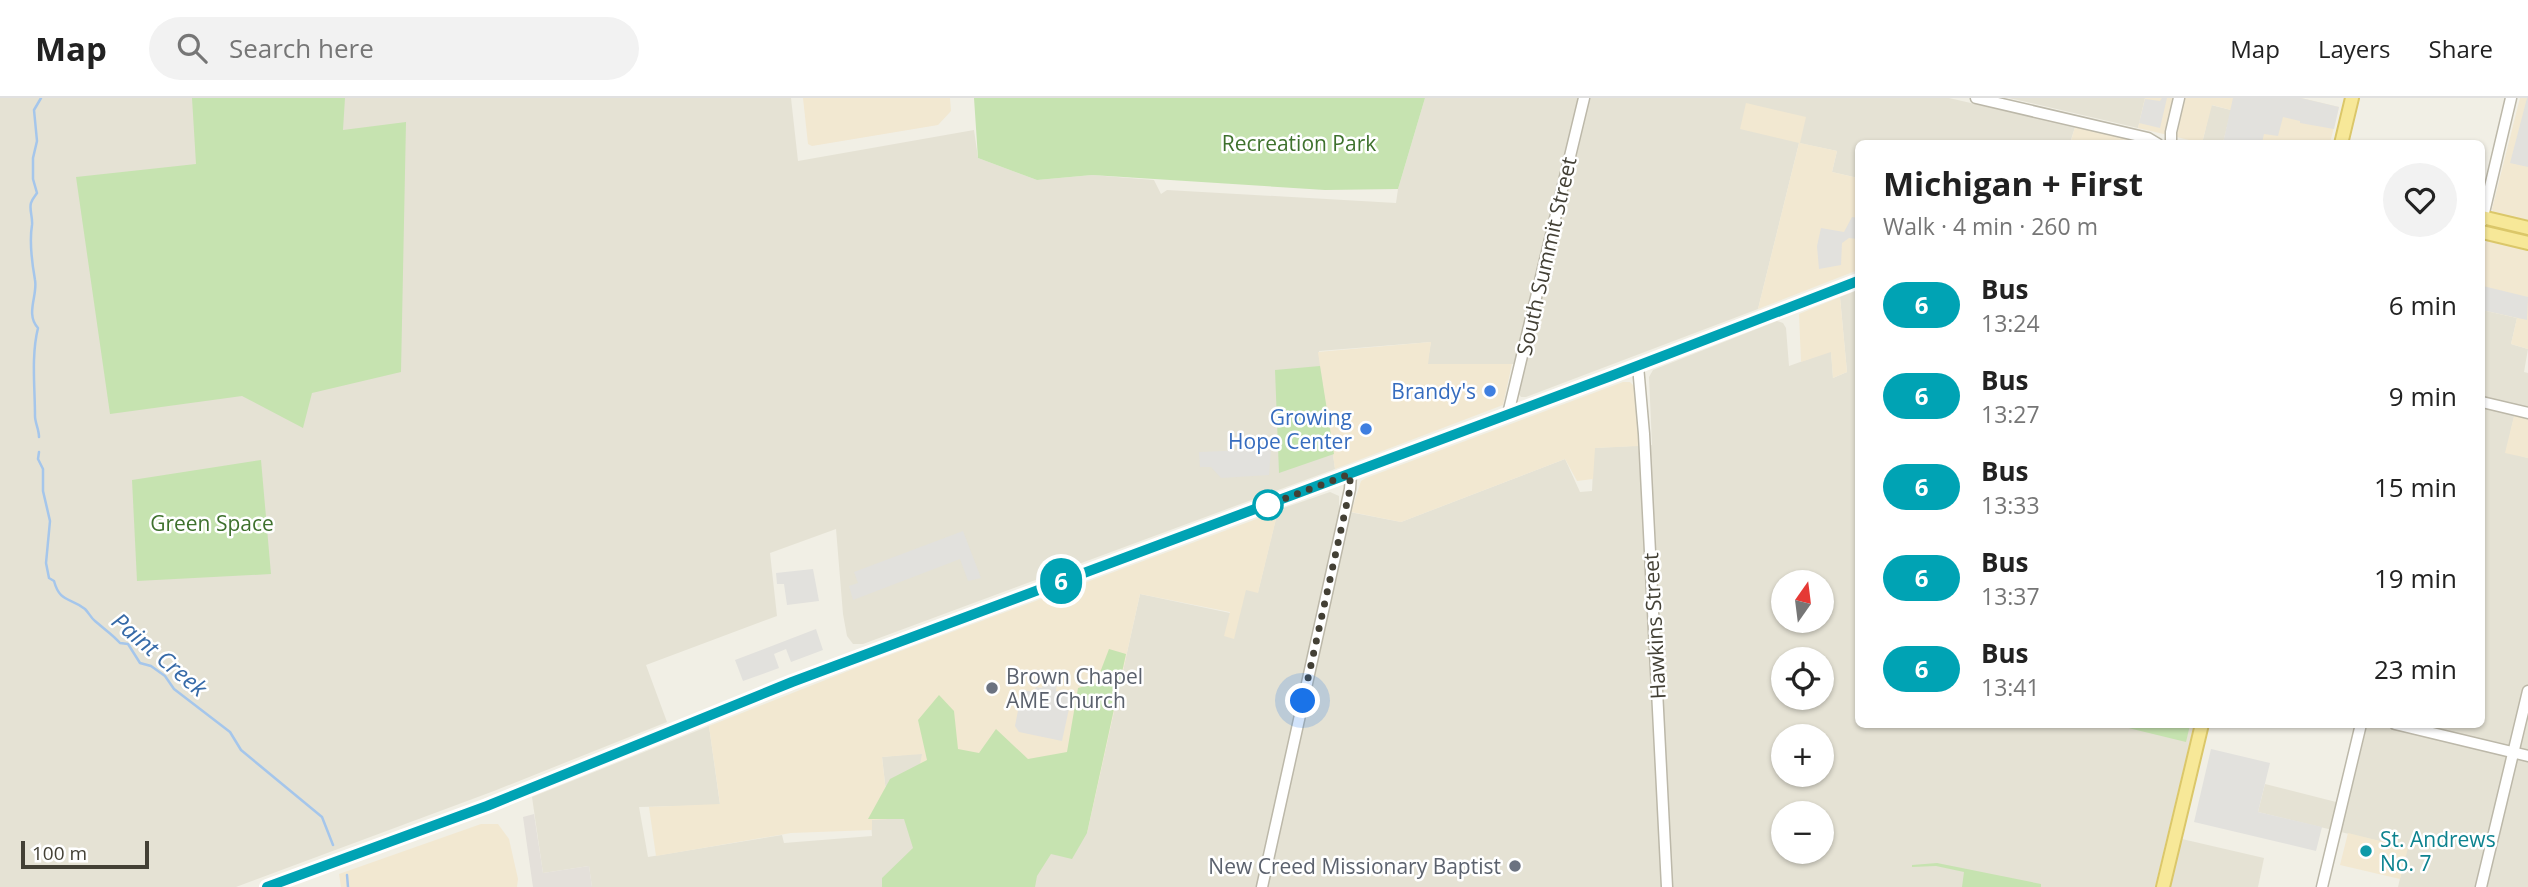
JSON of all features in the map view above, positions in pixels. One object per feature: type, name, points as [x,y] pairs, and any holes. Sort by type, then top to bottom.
[{"type":"main road","points":[[2342,140],[2352,98]]},
{"type":"main road","points":[[2485,219],[2528,228]]},
{"type":"main road","points":[[2485,233],[2528,243]]},
{"type":"main road","points":[[267,887],[487,806],[792,682],[1639,366],[1855,282]]},
{"type":"main road","points":[[2163,887],[2202,728]]},
{"type":"street","name":"South Summit Street","points":[[1508,414],[1584,98]]},
{"type":"street","points":[[1976,98],[2151,140]]},
{"type":"street","points":[[2171,140],[2179,98]]},
{"type":"street","points":[[2485,206],[2511,98]]},
{"type":"street","name":"Hawkins Street","points":[[1639,366],[1667,887]]},
{"type":"street","points":[[2485,403],[2528,413]]},
{"type":"street","points":[[1262,887],[1350,489],[1350,474]]},
{"type":"street","points":[[2481,887],[2528,691]]},
{"type":"street","points":[[2322,887],[2360,728]]},
{"type":"street","points":[[2412,728],[2528,756]]},
{"type":"shaded area","points":[[0,98],[791,98],[798,161],[974,130],[978,158],[1037,180],[1092,175],[1154,180],[1161,194],[1167,190],[1396,203],[1425,98],[1949,98],[2075,127],[2071,140],[1855,140],[1855,177],[1832,172],[1837,151],[1799,143],[1758,309],[1526,397],[1521,397],[1518,393],[1525,364],[1427,364],[1431,342],[1319,351],[1335,469],[863,644],[853,644],[847,636],[836,529],[770,553],[777,616],[646,665],[667,722],[494,791],[236,887],[0,887]]},
{"type":"shaded area","points":[[803,98],[950,98],[951,111],[938,125],[812,146],[808,144]]},
{"type":"shaded area","points":[[2009,98],[2145,98],[2138,128]]},
{"type":"shaded area","points":[[2145,98],[2301,98],[2339,107],[2331,140],[2224,140],[2231,110],[2212,105],[2203,140],[2189,140],[2138,128]]},
{"type":"shaded area","points":[[2167,98],[2160,128],[2139,123],[2145,99],[2160,101]]},
{"type":"shaded area","points":[[2233,98],[2301,98],[2339,107],[2334,129],[2283,117],[2278,136],[2264,134],[2263,140],[2224,140]]},
{"type":"shaded area","points":[[2520,98],[2528,98],[2528,220],[2495,215],[2492,209]]},
{"type":"shaded area","points":[[2528,98],[2528,167],[2510,163]]},
{"type":"shaded area","points":[[1746,103],[1806,117],[1800,143],[1837,151],[1832,172],[1855,177],[1855,271],[1758,309],[1799,143],[1740,129]]},
{"type":"shaded area","points":[[2211,105],[2231,110],[2224,140],[2203,140]]},
{"type":"shaded area","points":[[2075,127],[2131,140],[2071,140]]},
{"type":"shaded area","points":[[1852,217],[1855,218],[1855,239],[1849,238],[1842,243],[1841,265],[1819,269],[1817,246],[1821,228],[1844,232]]},
{"type":"shaded area","points":[[2488,239],[2528,247],[2528,349],[2511,344],[2517,318],[2485,311],[2485,244]]},
{"type":"shaded area","points":[[2485,286],[2528,297],[2527,320],[2485,311]]},
{"type":"shaded area","points":[[1855,291],[1855,728],[2193,728],[2155,887],[592,887],[589,866],[543,873],[532,797],[709,726],[720,805],[639,807],[648,857],[782,835],[784,843],[872,836],[871,820],[889,818],[882,757],[923,753],[915,790],[1087,833],[1140,594],[1230,613],[1246,589],[1258,592],[1278,510],[1330,492],[1339,496],[1339,510],[1401,522],[1565,459],[1580,492],[1592,491],[1594,448],[1652,445],[1649,377],[1653,370],[1777,321],[1783,323],[1786,328],[1789,366],[1831,351],[1833,378],[1847,372],[1840,297]]},
{"type":"shaded area","points":[[1840,297],[1847,372],[1833,378],[1831,352],[1801,362],[1799,314]]},
{"type":"shaded area","points":[[2485,311],[2517,318],[2511,344],[2528,349],[2524,372],[2528,373],[2528,407],[2517,404],[2506,452],[2528,458],[2528,887],[2398,887],[2407,848],[2258,812],[2265,784],[2348,805],[2366,728],[2485,728]]},
{"type":"shaded area","points":[[1431,342],[1428,364],[1512,364],[1503,405],[1335,469],[1318,352]]},
{"type":"shaded area","points":[[1623,382],[1630,382],[1636,388],[1639,446],[1595,448],[1593,479],[1577,481],[1565,459],[1401,522],[1351,512],[1361,481],[1366,478]]},
{"type":"shaded area","points":[[2514,416],[2528,419],[2528,458],[2505,453]]},
{"type":"shaded area","points":[[1271,449],[1269,475],[1221,478],[1211,467],[1200,467],[1199,452]]},
{"type":"shaded area","points":[[1278,511],[1258,593],[1246,590],[1234,639],[1224,636],[1230,612],[1140,594],[1087,833],[915,790],[922,754],[882,757],[889,819],[872,820],[872,830],[791,833],[656,856],[649,807],[720,804],[709,726],[871,662]]},
{"type":"shaded area","points":[[963,531],[981,578],[968,581],[960,559],[853,600],[849,586],[858,583],[854,572]]},
{"type":"shaded area","points":[[813,569],[819,601],[787,605],[784,584],[777,584],[776,573]]},
{"type":"shaded area","points":[[816,629],[823,650],[791,662],[786,649],[774,654],[779,668],[743,681],[735,660]]},
{"type":"shaded area","points":[[1044,680],[1057,683],[1056,691],[1072,695],[1062,741],[1019,732],[1015,726],[1022,690],[1034,692],[1036,687],[1042,688]]},
{"type":"shaded area","points":[[2211,749],[2270,763],[2258,812],[2322,827],[2316,851],[2194,822]]},
{"type":"shaded area","points":[[534,814],[543,873],[589,866],[592,887],[533,887],[523,817]]},
{"type":"shaded area","points":[[481,824],[498,824],[509,839],[518,879],[517,887],[341,887],[339,874]]},
{"type":"shaded area","points":[[2348,833],[2408,848],[2400,879],[2340,865]]},
{"type":"shaded area","points":[[2182,839],[2264,858],[2258,887],[2170,887]]},
{"type":"green space","points":[[192,98],[345,98],[343,130],[406,122],[401,372],[312,393],[303,428],[242,396],[110,414],[76,177],[196,164]]},
{"type":"green space","name":"Recreation Park","points":[[974,98],[1425,98],[1398,189],[1325,190],[1092,175],[1037,180],[978,158]]},
{"type":"green space","points":[[1320,366],[1334,454],[1279,473],[1275,370]]},
{"type":"green space","name":"Green Space","points":[[261,460],[271,574],[137,581],[132,480]]},
{"type":"green space","points":[[1109,649],[1126,654],[1087,833],[1072,859],[1051,854],[1037,876],[1035,887],[882,887],[882,878],[913,848],[904,819],[868,819],[890,779],[927,760],[918,720],[939,695],[954,711],[958,749],[979,753],[996,729],[1028,759],[1067,752],[1078,688],[1096,683]]},
{"type":"green space","points":[[2128,728],[2189,728],[2186,742]]},
{"type":"green space","points":[[1937,863],[2041,884],[2041,887],[1962,887],[1964,872],[1936,866],[1912,867]]},
{"type":"waterway","name":"Paint Creek","points":[[39,437],[35,416],[34,361],[38,328],[32,317],[35,286],[30,208],[37,193],[33,179],[33,158],[37,141],[34,110],[41,98]]},
{"type":"waterway","name":"Paint Creek","points":[[39,452],[38,459],[43,469],[43,491],[50,521],[46,563],[49,578],[54,581],[59,593],[85,609],[120,643],[128,644],[140,663],[151,666],[165,676],[174,689],[230,732],[241,750],[322,817],[333,845]]},
{"type":"waterway","name":"Paint Creek","points":[[347,875],[348,887]]},
{"type":"bus line","name":"6","points":[[267,887],[487,806],[792,682],[1855,282]]},
{"type":"place","name":"Brandy's","points":[[1490,391]]},
{"type":"place","name":"Growing Hope Center","points":[[1366,429]]},
{"type":"place","name":"Brown Chapel AME Church","points":[[992,688]]},
{"type":"place","name":"St. Andrews No. 7","points":[[2366,851]]},
{"type":"place","name":"New Creed Missionary Baptist","points":[[1515,866]]},
{"type":"route","points":[[1268,505],[1265,506],[1350,474],[1350,489],[1303,701]]}]
